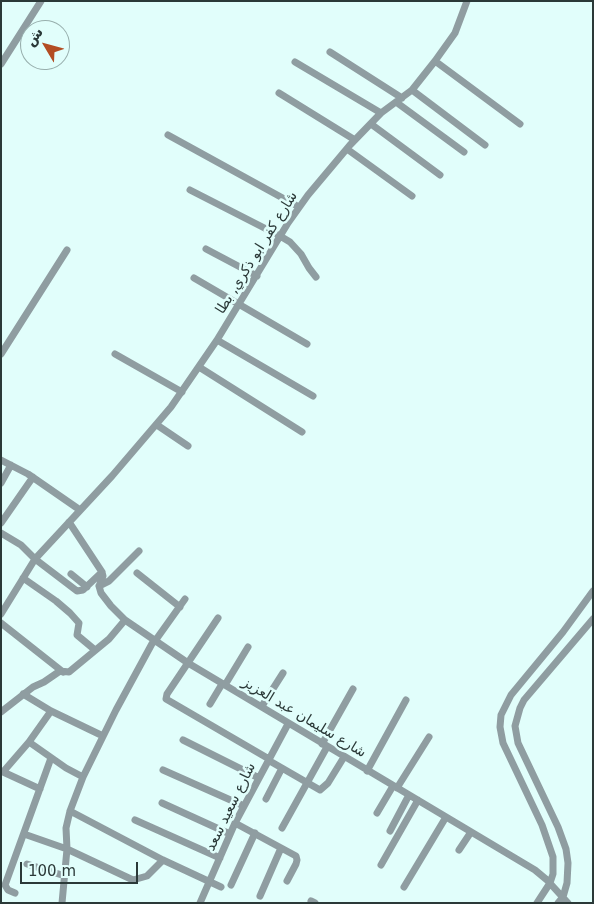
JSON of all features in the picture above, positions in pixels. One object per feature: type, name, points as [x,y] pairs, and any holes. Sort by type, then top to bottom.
[{"type":"street","points":[[1,64],[40,1]]},
{"type":"street","name":"شارع كفر ابو ذكري, بطا","points":[[1,614],[35,559],[157,425],[182,392],[240,304],[280,236],[300,207],[355,140],[381,113],[412,90],[435,61],[455,33],[467,1]]},
{"type":"street","points":[[330,52],[399,100],[464,152]]},
{"type":"street","points":[[435,61],[520,124]]},
{"type":"street","points":[[295,62],[381,113]]},
{"type":"street","points":[[412,90],[485,145]]},
{"type":"street","points":[[279,93],[355,140]]},
{"type":"street","points":[[371,124],[440,175]]},
{"type":"street","points":[[168,135],[300,207]]},
{"type":"street","points":[[347,149],[412,196]]},
{"type":"street","points":[[190,190],[280,236],[296,247],[316,277]]},
{"type":"street","points":[[206,249],[257,276]]},
{"type":"street","points":[[1,354],[67,250]]},
{"type":"street","points":[[194,278],[307,344]]},
{"type":"street","points":[[217,340],[313,396]]},
{"type":"street","points":[[115,354],[182,392]]},
{"type":"street","points":[[199,367],[302,432]]},
{"type":"street","points":[[157,425],[188,446]]},
{"type":"street","points":[[1,460],[33,478],[80,510]]},
{"type":"street","points":[[1,482],[12,465]]},
{"type":"street","points":[[1,523],[33,478]]},
{"type":"street","points":[[69,522],[102,572],[103,576],[99,586]]},
{"type":"street","points":[[1,533],[21,545],[35,559],[77,591],[87,587],[102,572]]},
{"type":"street","points":[[99,586],[109,581],[138,551]]},
{"type":"street","points":[[137,573],[180,607]]},
{"type":"street","points":[[71,574],[87,587]]},
{"type":"street","points":[[23,578],[70,613],[79,623],[77,635],[95,650]]},
{"type":"street","name":"شارع سليمان عبد العزيز","points":[[99,586],[100,593],[125,620],[154,640],[223,685],[262,706],[288,724],[535,870],[550,883],[563,901]]},
{"type":"street","points":[[536,903],[550,883],[554,865],[542,825],[503,743],[500,722],[511,695],[563,632],[593,590]]},
{"type":"street","points":[[62,903],[68,849],[66,831],[70,811],[83,777],[154,640],[185,600]]},
{"type":"street","points":[[218,618],[167,694],[166,699],[318,789],[322,789],[328,783],[344,757]]},
{"type":"street","points":[[563,901],[568,873],[566,849],[558,827],[520,748],[515,726],[524,700],[593,619]]},
{"type":"street","points":[[1,712],[23,694],[60,671],[69,672],[109,639],[125,620]]},
{"type":"street","points":[[1,623],[63,672]]},
{"type":"street","points":[[210,704],[248,647]]},
{"type":"street","points":[[262,706],[283,673]]},
{"type":"street","points":[[282,828],[353,689]]},
{"type":"street","points":[[23,694],[52,711],[103,736]]},
{"type":"street","points":[[367,771],[406,700]]},
{"type":"street","points":[[40,789],[2,772],[29,742],[52,711]]},
{"type":"street","name":"شارع سعيد سعد","points":[[200,903],[230,834],[288,724]]},
{"type":"street","points":[[377,813],[429,737]]},
{"type":"street","points":[[183,740],[258,778]]},
{"type":"street","points":[[29,742],[83,777]]},
{"type":"street","points":[[15,893],[8,890],[5,886],[51,758]]},
{"type":"street","points":[[266,800],[282,768]]},
{"type":"street","points":[[163,770],[244,806]]},
{"type":"street","points":[[390,831],[409,795]]},
{"type":"street","points":[[381,865],[418,800]]},
{"type":"street","points":[[162,803],[230,834]]},
{"type":"street","points":[[70,811],[163,860],[221,887]]},
{"type":"street","points":[[404,887],[446,817]]},
{"type":"street","points":[[135,820],[220,858]]},
{"type":"street","points":[[236,823],[294,854],[297,860],[287,881]]},
{"type":"street","points":[[459,850],[471,832]]},
{"type":"street","points":[[231,885],[254,833]]},
{"type":"street","points":[[24,834],[68,849],[133,880],[147,876],[163,860]]},
{"type":"street","points":[[260,896],[281,848]]},
{"type":"street","points":[[28,864],[65,876]]}]
